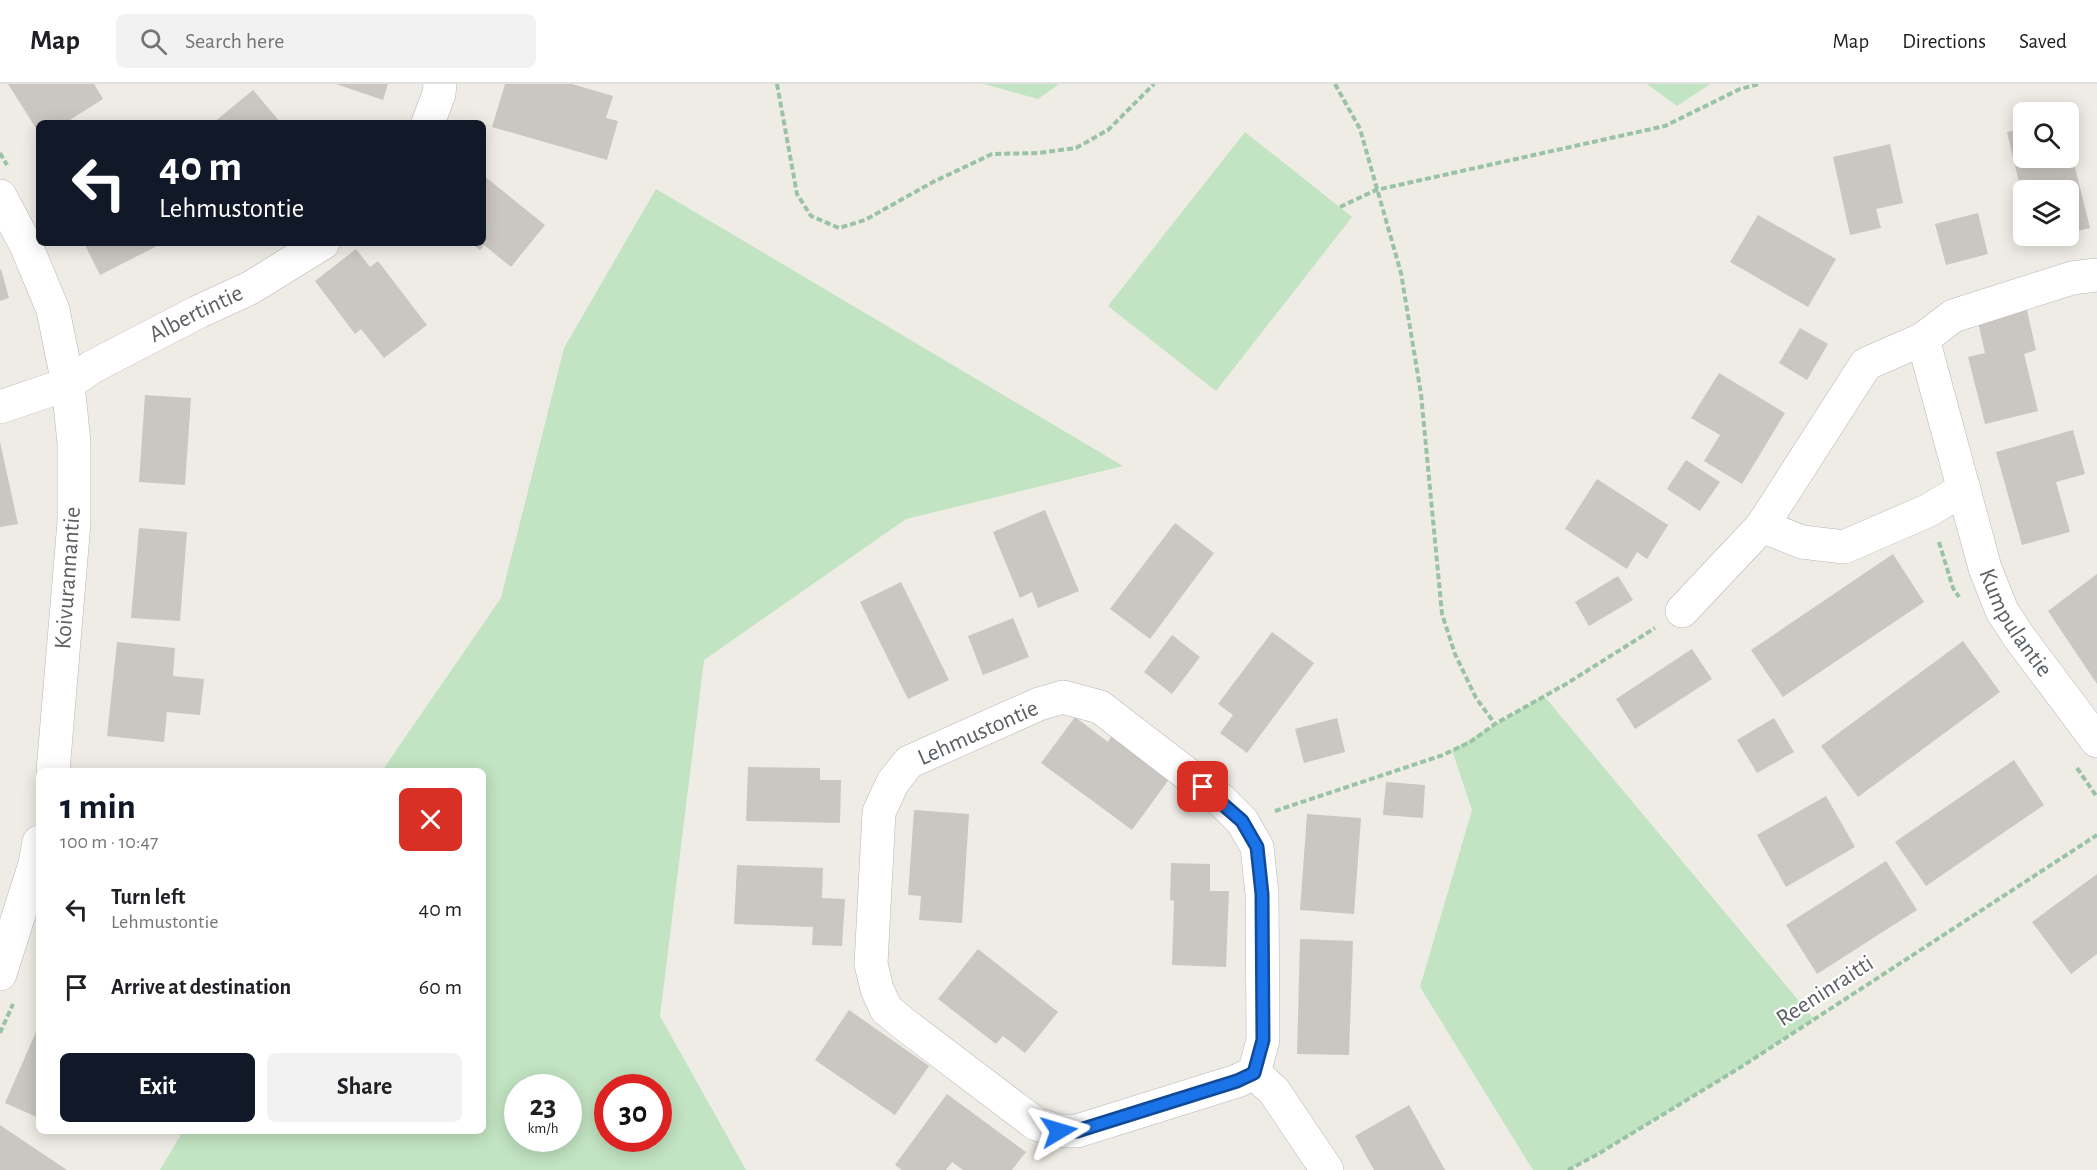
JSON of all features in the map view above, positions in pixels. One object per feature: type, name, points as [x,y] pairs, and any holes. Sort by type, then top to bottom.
[{"type":"street","points":[[429,120],[439,94],[440,84]]},
{"type":"street","name":"Koivurannantie","points":[[0,196],[26,245],[53,310],[68,384],[74,443],[74,522],[53,768]]},
{"type":"street","name":"Albertintie","points":[[68,384],[93,367],[198,312],[250,288],[318,246]]},
{"type":"street","points":[[1682,611],[1762,526],[1866,364],[1923,339],[1953,316],[2072,279],[2097,275]]},
{"type":"street","name":"Kumpulantie","points":[[1923,339],[1985,568],[2002,610],[2019,637],[2097,741]]},
{"type":"street","points":[[0,407],[68,384]]},
{"type":"street","points":[[1762,526],[1802,542],[1844,547],[1929,510],[1964,489]]},
{"type":"street","name":"Lehmustontie","points":[[1063,697],[1100,707],[1221,800],[1242,821],[1257,847],[1262,894],[1263,1040],[1254,1073],[1237,1081],[1077,1131],[1059,1131],[1036,1124],[886,1009],[877,990],[871,964],[879,812],[893,782],[909,762],[1040,704],[1063,697]]},
{"type":"street","points":[[0,974],[36,858]]},
{"type":"street","points":[[1254,1073],[1274,1091],[1327,1170]]},
{"type":"path","points":[[777,84],[796,194],[811,216],[839,228],[865,220],[933,182],[992,154],[1038,153],[1076,148],[1108,130],[1154,84]]},
{"type":"path","points":[[1335,84],[1360,129],[1401,273],[1421,394],[1442,614],[1459,663],[1476,698],[1495,724]]},
{"type":"path","points":[[1340,207],[1376,190],[1665,126],[1740,88],[1759,84]]},
{"type":"path","points":[[1242,821],[1443,755],[1470,742],[1495,724],[1566,684],[1682,611]]},
{"type":"path","name":"Reeninraitti","points":[[1568,1170],[1741,1067],[2097,835]]},
{"type":"green space","points":[[984,84],[1059,84],[1038,99]]},
{"type":"green space","points":[[1647,84],[1710,84],[1677,106]]},
{"type":"green space","points":[[1245,132],[1352,217],[1216,391],[1108,306]]},
{"type":"green space","points":[[656,189],[1123,466],[906,519],[704,660],[660,1016],[746,1170],[160,1170],[181,1134],[486,1134],[486,768],[384,768],[501,598],[564,348]]},
{"type":"green space","points":[[1544,696],[1814,1019],[1741,1067],[1568,1170],[1533,1170],[1420,987],[1472,810],[1452,750]]},
{"type":"building","points":[[8,84],[94,84],[103,99],[70,120],[36,120],[36,128]]},
{"type":"building","points":[[336,84],[388,84],[383,100]]},
{"type":"building","points":[[505,84],[572,84],[613,96],[606,118],[618,121],[607,160],[492,127]]},
{"type":"building","points":[[253,90],[278,120],[217,120]]},
{"type":"building","points":[[2013,131],[2013,157],[2007,132]]},
{"type":"building","points":[[1890,144],[1903,203],[1876,209],[1881,228],[1850,235],[1833,157]]},
{"type":"building","points":[[2016,168],[2075,168],[2078,180],[2018,180]]},
{"type":"building","points":[[486,177],[545,225],[511,267],[485,246]]},
{"type":"building","points":[[2079,183],[2090,228],[2079,230]]},
{"type":"building","points":[[1978,213],[1988,254],[1946,265],[1935,224]]},
{"type":"building","points":[[1758,215],[1836,259],[1808,307],[1730,262]]},
{"type":"building","points":[[86,246],[157,246],[100,275]]},
{"type":"building","points":[[356,249],[370,267],[378,261],[427,325],[384,358],[361,329],[355,334],[315,281]]},
{"type":"building","points":[[0,270],[9,298],[0,301]]},
{"type":"building","points":[[2027,310],[2036,350],[2024,354],[2038,411],[1985,424],[1968,357],[1985,353],[1978,322]]},
{"type":"building","points":[[1800,328],[1828,344],[1807,380],[1779,363]]},
{"type":"building","points":[[1719,373],[1785,413],[1742,484],[1704,461],[1720,435],[1691,418]]},
{"type":"building","points":[[145,395],[191,398],[185,485],[139,482]]},
{"type":"building","points":[[2073,430],[2085,474],[2056,482],[2070,532],[2022,545],[1996,452]]},
{"type":"building","points":[[0,442],[18,524],[0,527]]},
{"type":"building","points":[[1686,460],[1720,482],[1700,511],[1667,489]]},
{"type":"building","points":[[1597,479],[1668,525],[1647,559],[1637,552],[1627,569],[1565,529]]},
{"type":"building","points":[[1045,510],[1079,591],[1038,608],[1032,592],[1020,598],[993,532]]},
{"type":"building","points":[[1175,523],[1214,553],[1150,639],[1110,609]]},
{"type":"building","points":[[139,528],[187,532],[180,621],[131,618]]},
{"type":"building","points":[[1893,554],[1924,602],[1783,697],[1751,650]]},
{"type":"building","points":[[2097,574],[2097,684],[2048,611]]},
{"type":"building","points":[[1618,576],[1633,600],[1589,626],[1575,602]]},
{"type":"building","points":[[901,582],[949,680],[908,699],[860,602]]},
{"type":"building","points":[[1013,618],[1029,657],[983,675],[968,636]]},
{"type":"building","points":[[1272,632],[1314,663],[1247,753],[1220,733],[1233,715],[1218,704]]},
{"type":"building","points":[[1172,635],[1200,657],[1172,694],[1144,672]]},
{"type":"building","points":[[1963,641],[2000,692],[1858,797],[1821,746]]},
{"type":"building","points":[[117,642],[175,648],[173,676],[204,679],[200,715],[167,712],[164,742],[107,736]]},
{"type":"building","points":[[1692,649],[1712,679],[1635,729],[1616,699]]},
{"type":"building","points":[[1075,717],[1108,742],[1112,735],[1170,778],[1132,830],[1041,763]]},
{"type":"building","points":[[1337,718],[1345,752],[1304,763],[1295,729]]},
{"type":"building","points":[[1774,718],[1794,752],[1757,773],[1737,740]]},
{"type":"building","points":[[2014,760],[2044,805],[1926,886],[1895,842]]},
{"type":"building","points":[[748,767],[820,768],[820,780],[841,780],[840,823],[746,821]]},
{"type":"building","points":[[1386,782],[1425,785],[1423,818],[1383,815]]},
{"type":"building","points":[[1826,796],[1855,847],[1786,887],[1757,835]]},
{"type":"building","points":[[914,810],[969,814],[962,923],[919,920],[921,896],[908,895]]},
{"type":"building","points":[[1307,814],[1361,818],[1354,914],[1300,910]]},
{"type":"building","points":[[1886,861],[1917,910],[1817,974],[1786,925]]},
{"type":"building","points":[[1171,863],[1210,864],[1210,891],[1229,891],[1226,967],[1172,965],[1174,901],[1170,900]]},
{"type":"building","points":[[737,865],[823,868],[822,898],[845,899],[842,946],[812,945],[813,927],[734,924]]},
{"type":"building","points":[[2097,874],[2097,954],[2071,974],[2032,922]]},
{"type":"building","points":[[1300,939],[1353,941],[1349,1055],[1297,1054]]},
{"type":"building","points":[[978,949],[1058,1012],[1025,1053],[1003,1036],[996,1044],[938,999]]},
{"type":"building","points":[[849,1010],[929,1066],[895,1115],[815,1060]]},
{"type":"building","points":[[36,1032],[36,1117],[5,1103]]},
{"type":"building","points":[[947,1094],[1026,1152],[1012,1170],[963,1170],[952,1162],[946,1170],[902,1170],[895,1165]]},
{"type":"building","points":[[1409,1105],[1445,1170],[1374,1170],[1355,1136]]},
{"type":"building","points":[[0,1125],[67,1170],[0,1170]]},
{"type":"route","points":[[1059,1131],[1077,1131],[1237,1081],[1254,1073],[1263,1040],[1262,894],[1257,847],[1242,821],[1221,800],[1203,787]]}]
